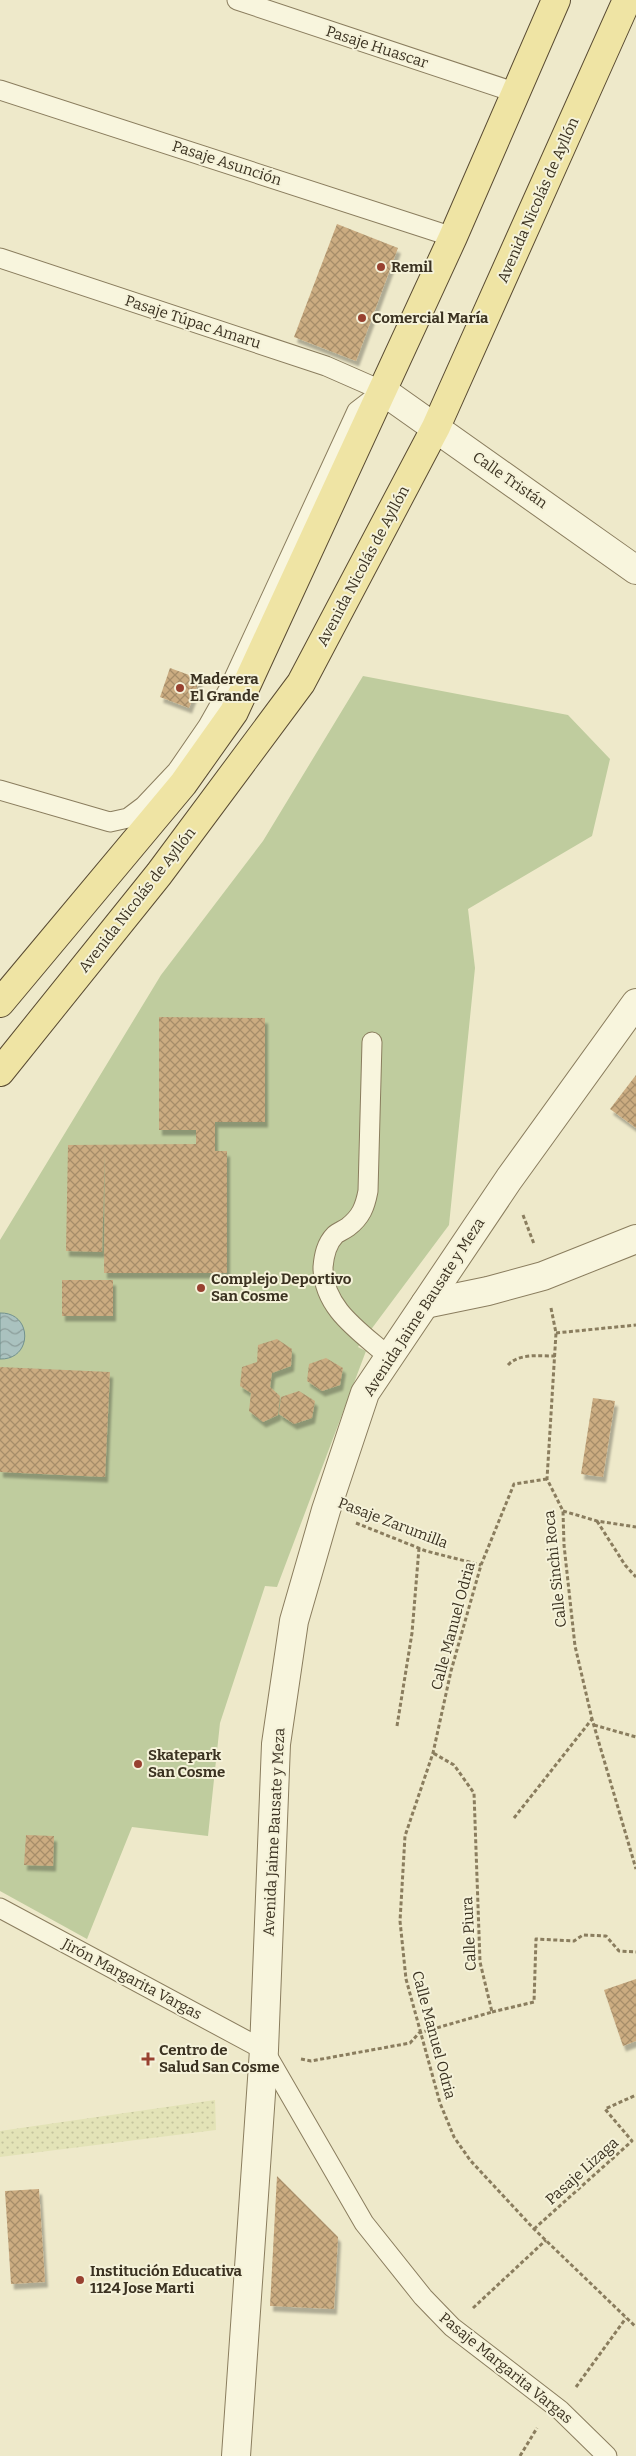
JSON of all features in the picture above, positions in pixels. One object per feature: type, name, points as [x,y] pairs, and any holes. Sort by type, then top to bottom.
[{"type":"main road","points":[[0,1003],[183,784],[234,712],[453,237],[556,0]]},
{"type":"main road","name":"Avenida Nicolás de Ayllón","points":[[0,1072],[159,874],[301,683],[436,427],[629,10]]},
{"type":"street","name":"Calle Tristán","points":[[383,391],[636,570]]},
{"type":"street","name":"Avenida Jaime Bausate y Meza","points":[[236,2456],[264,2050],[276,1744],[294,1621],[326,1510],[365,1393],[509,1179],[636,1003]]},
{"type":"street","points":[[425,1304],[488,1291],[543,1276],[636,1239]]},
{"type":"lane","name":"Pasaje Huascar","points":[[237,0],[517,93]]},
{"type":"lane","name":"Pasaje Asunción","points":[[0,90],[453,237]]},
{"type":"lane","name":"Pasaje Túpac Amaru","points":[[0,258],[326,366],[383,391]]},
{"type":"lane","points":[[0,790],[110,822],[128,818],[144,806],[177,771],[208,726],[230,687],[357,411],[383,391]]},
{"type":"lane","points":[[372,1042],[368,1192],[364,1212],[349,1226],[334,1236],[324,1254],[323,1279],[330,1302],[349,1323],[390,1357]]},
{"type":"lane","name":"Jirón Margarita Vargas","points":[[0,1908],[264,2050]]},
{"type":"lane","name":"Pasaje Margarita Vargas","points":[[264,2050],[324,2158],[364,2223],[422,2297],[452,2328],[560,2410],[607,2456]]},
{"type":"path","name":"Calle Sinchi Roca","points":[[509,1179],[539,1255],[556,1333],[548,1479],[563,1511],[564,1546],[575,1646],[592,1719],[636,1870]]},
{"type":"path","points":[[556,1333],[636,1325]]},
{"type":"path","points":[[508,1365],[513,1360],[529,1356],[555,1356]]},
{"type":"path","name":"Calle Manuel Odria","points":[[548,1479],[514,1484],[481,1565],[450,1671],[433,1753],[405,1836],[400,1921],[406,1979],[440,2103],[454,2137],[470,2160],[534,2229],[636,2327]]},
{"type":"path","name":"Pasaje Zarumilla","points":[[326,1510],[418,1548],[481,1565]]},
{"type":"path","points":[[563,1511],[597,1520],[636,1527]]},
{"type":"path","points":[[597,1520],[626,1565],[636,1576]]},
{"type":"path","points":[[397,1726],[412,1633],[418,1548]]},
{"type":"path","points":[[514,1818],[592,1719]]},
{"type":"path","points":[[594,1725],[636,1736]]},
{"type":"path","name":"Calle Piura","points":[[433,1753],[454,1766],[474,1793],[480,1962],[492,2012]]},
{"type":"path","points":[[264,2050],[311,2061],[410,2043],[419,2032],[534,2002],[536,1939],[574,1941],[582,1935],[606,1936],[619,1951],[636,1952]]},
{"type":"path","name":"Pasaje Lizaga","points":[[534,2229],[632,2141],[605,2109],[636,2095]]},
{"type":"path","points":[[452,2328],[546,2240]]},
{"type":"path","points":[[560,2410],[626,2318]]},
{"type":"green space","name":"Complejo Deportivo San Cosme","points":[[363,676],[568,715],[610,759],[592,836],[468,909],[475,968],[449,1225],[358,1347],[366,1351],[277,1587],[265,1586],[220,1723],[208,1836],[132,1827],[87,1939],[0,1891],[0,1240],[161,975],[263,841]]},
{"type":"green space","points":[[215,2100],[216,2130],[0,2157],[0,2131]]},
{"type":"water","points":[[0,1313],[11,1315],[19,1320],[25,1336],[19,1352],[11,1357],[0,1359]]},
{"type":"building","points":[[337,224],[398,248],[356,361],[294,337]]},
{"type":"building","name":"Maderera El Grande","points":[[170,668],[200,679],[189,708],[160,697]]},
{"type":"building","points":[[159,1017],[265,1018],[265,1122],[215,1122],[215,1151],[227,1151],[227,1273],[104,1273],[105,1150],[102,1252],[66,1251],[68,1145],[196,1144],[196,1130],[159,1130]]},
{"type":"building","points":[[636,1075],[636,1128],[610,1109]]},
{"type":"building","points":[[62,1280],[113,1280],[113,1316],[62,1316]]},
{"type":"building","points":[[277,1339],[292,1349],[291,1366],[272,1373],[270,1387],[280,1396],[278,1415],[263,1422],[249,1411],[251,1393],[240,1386],[242,1367],[257,1362],[258,1345]]},
{"type":"building","points":[[326,1358],[343,1368],[340,1385],[322,1391],[307,1381],[309,1364]]},
{"type":"building","points":[[0,1367],[110,1372],[105,1477],[0,1472]]},
{"type":"building","points":[[299,1391],[315,1401],[312,1418],[294,1424],[279,1414],[281,1397]]},
{"type":"building","points":[[593,1398],[615,1401],[603,1477],[581,1474]]},
{"type":"building","points":[[26,1835],[54,1836],[53,1866],[24,1865]]},
{"type":"building","points":[[636,1979],[636,2041],[623,2046],[604,1990]]},
{"type":"building","points":[[277,2176],[338,2237],[334,2309],[270,2306]]},
{"type":"building","points":[[39,2189],[45,2282],[11,2284],[5,2191]]},
{"type":"place","name":"Remil","points":[[381,267]]},
{"type":"place","name":"Comercial María","points":[[362,318]]},
{"type":"place","name":"Maderera El Grande","points":[[180,688]]},
{"type":"place","name":"Complejo Deportivo San Cosme","points":[[201,1288]]},
{"type":"place","name":"Skatepark San Cosme","points":[[138,1764]]},
{"type":"place","name":"Centro de Salud San Cosme","points":[[148,2059]]},
{"type":"place","name":"Institución Educativa 1124 Jose Marti","points":[[80,2280]]}]
